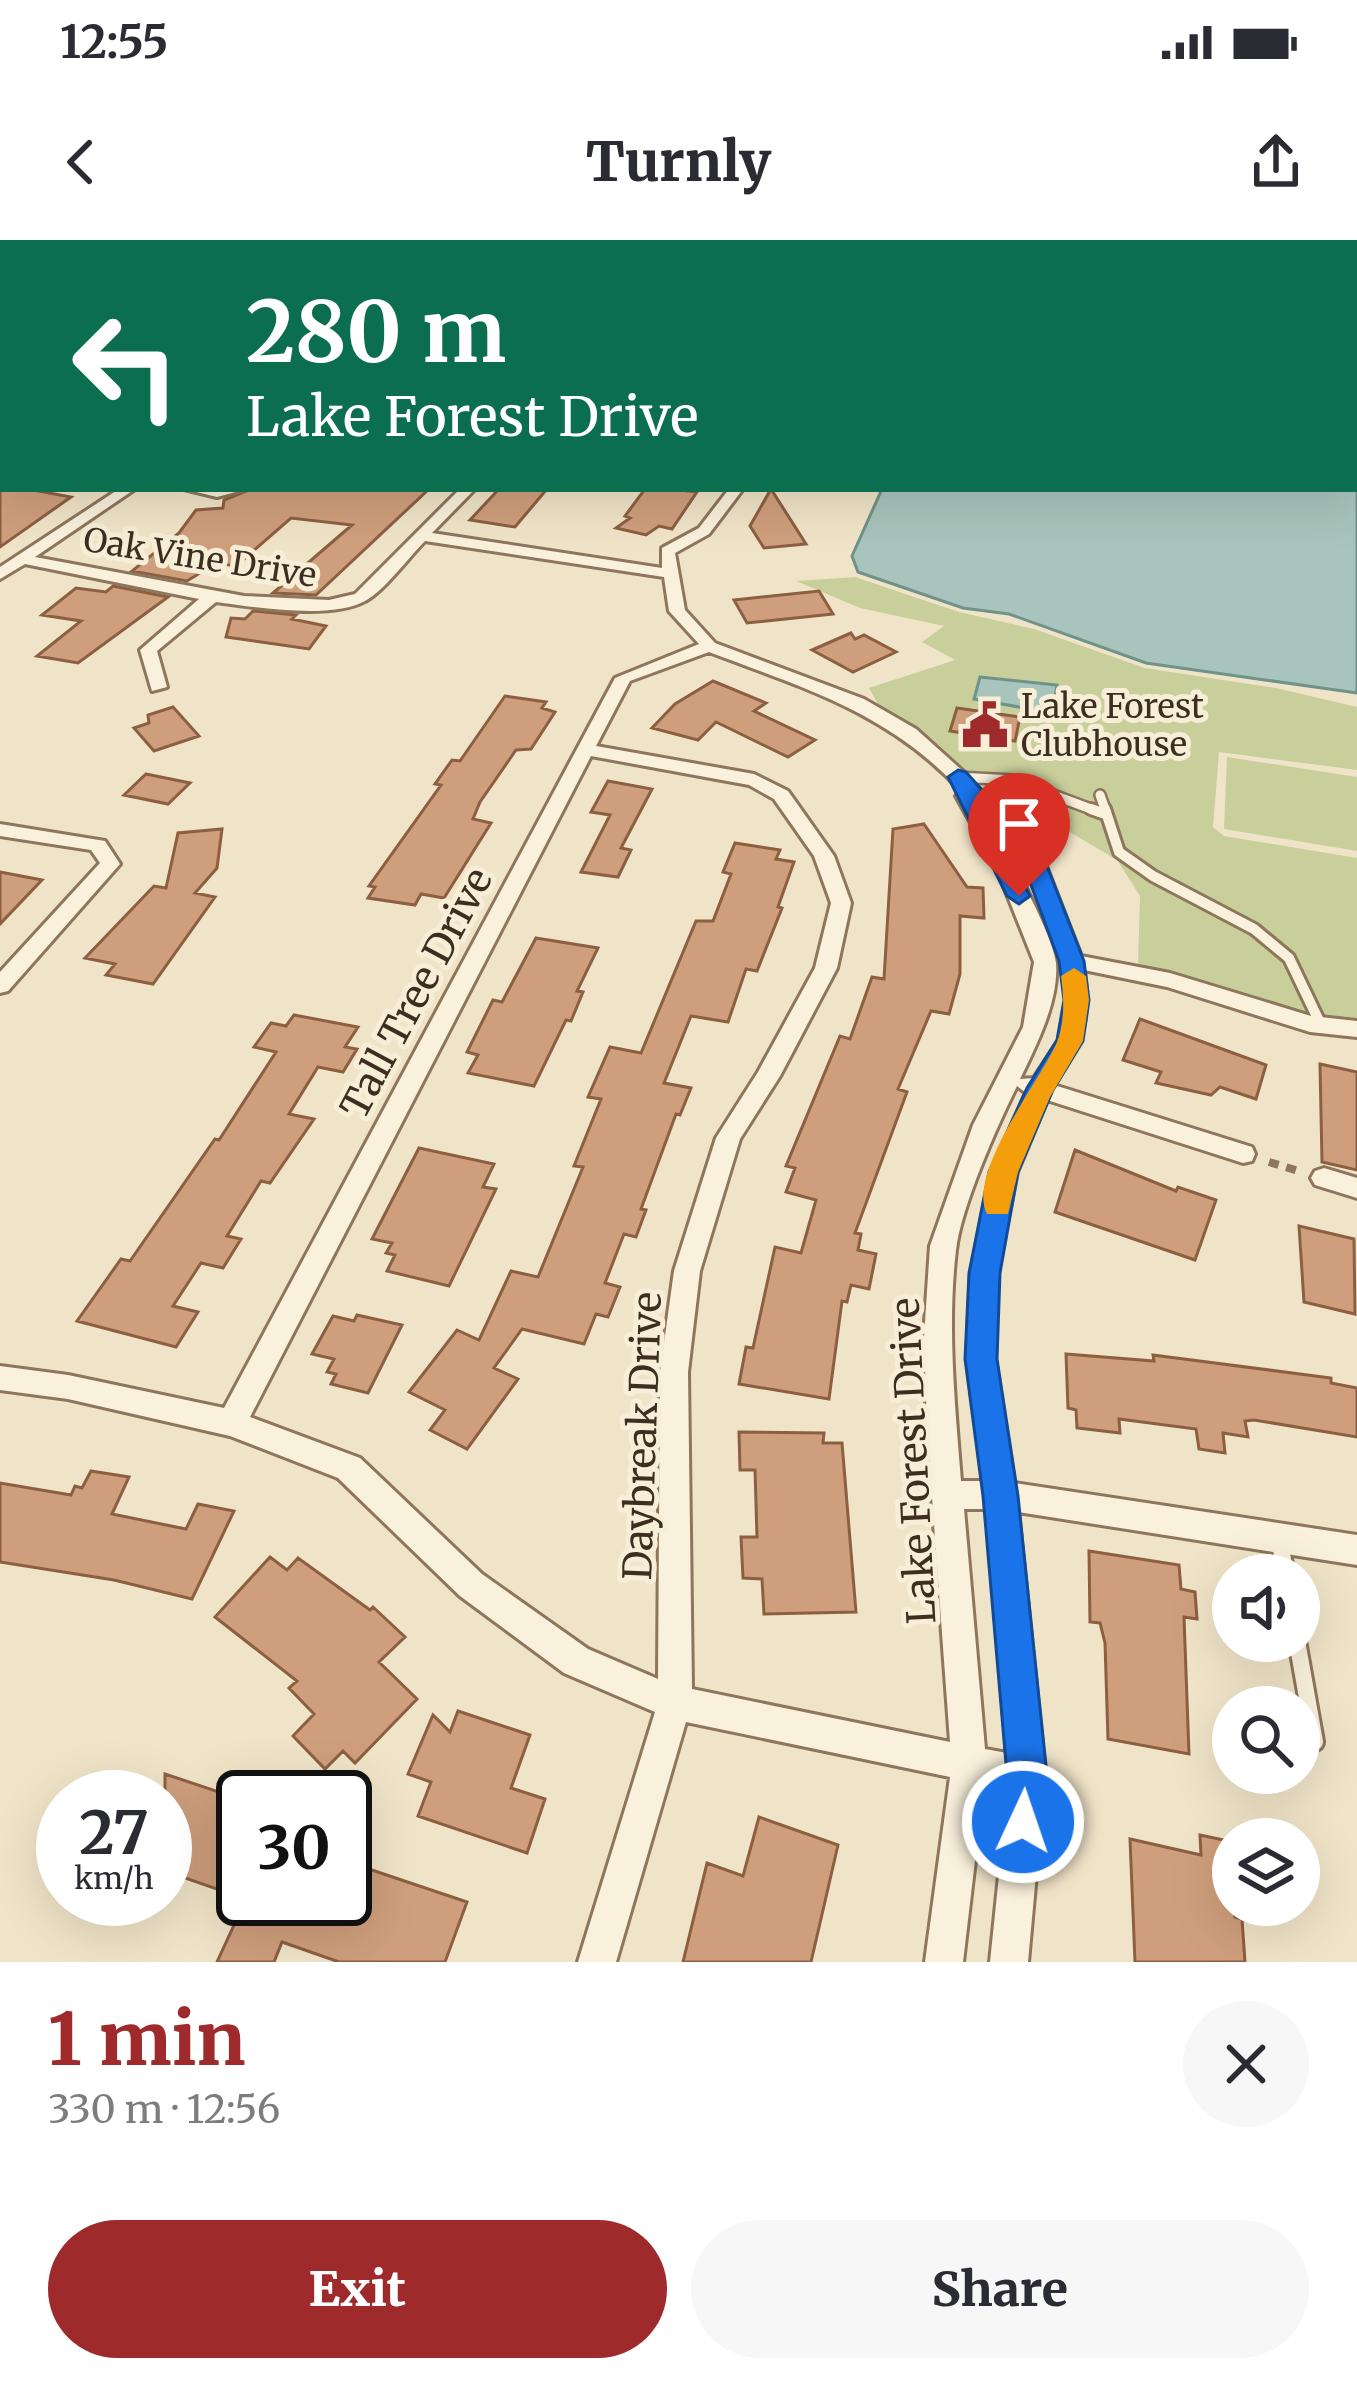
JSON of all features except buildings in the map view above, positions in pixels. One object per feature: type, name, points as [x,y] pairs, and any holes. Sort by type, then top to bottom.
[{"type":"street","name":"Oak Vine Drive","points":[[0,574],[123,492]]},
{"type":"street","name":"Oak Vine Drive","points":[[21,559],[214,595],[337,607],[360,598],[465,492]]},
{"type":"street","points":[[709,646],[677,611],[673,574],[665,560],[667,550],[704,531],[734,492]]},
{"type":"street","points":[[422,536],[673,574]]},
{"type":"street","points":[[158,687],[148,650],[214,595]]},
{"type":"street","name":"Tall Tree Drive","points":[[232,1423],[623,678],[709,646]]},
{"type":"street","name":"Lake Forest Drive","points":[[709,646],[858,703],[910,733],[958,777],[1034,861],[1072,961],[1077,1000],[1070,1041],[1040,1088],[1004,1172],[984,1273],[981,1359],[1000,1496],[1027,1775],[1010,1962]]},
{"type":"street","name":"Daybreak Drive","points":[[584,749],[754,780],[781,796],[824,856],[841,903],[826,968],[768,1076],[728,1138],[687,1270],[674,1372],[675,1703],[597,1962]]},
{"type":"street","name":"Lake Forest Drive","points":[[944,1962],[969,1763],[938,1337],[943,1246],[985,1125],[1034,1028],[1045,962],[1007,869],[958,777]]},
{"type":"street","points":[[0,830],[98,845],[110,864],[0,986]]},
{"type":"street","points":[[1072,961],[1170,980],[1321,1025],[1357,1029]]},
{"type":"street","points":[[1009,1079],[1243,1154]]},
{"type":"street","points":[[1324,1178],[1357,1187]]},
{"type":"street","points":[[0,1378],[68,1387],[232,1423],[349,1468],[471,1585],[576,1661],[675,1703],[1027,1775]]},
{"type":"street","points":[[948,1495],[1000,1496],[1357,1550]]},
{"type":"lane","points":[[958,777],[1012,780],[1105,814]]},
{"type":"lane","points":[[1100,795],[1119,852],[1153,876],[1254,928],[1289,958],[1321,1025]]},
{"type":"lane","points":[[1279,1538],[1282,1554]]},
{"type":"path","points":[[1243,1154],[1324,1178]]},
{"type":"green space","points":[[855,577],[959,612],[1034,629],[1145,668],[1276,688],[1357,707],[1357,770],[1219,752],[1213,827],[1224,836],[1357,858],[1357,1018],[1310,1013],[1138,964],[1140,896],[1117,860],[970,773],[920,729],[879,706],[869,688],[955,660],[922,642],[944,626],[860,608],[796,581]]},
{"type":"green space","points":[[1227,757],[1357,777],[1357,851],[1224,829]]},
{"type":"water","points":[[881,492],[1357,492],[1357,693],[1146,663],[1009,614],[963,608],[858,572],[852,556]]},
{"type":"water","points":[[980,677],[1057,685],[1052,713],[974,699]]},
{"type":"slow traffic","points":[[997,1206],[1004,1172],[1036,1096],[1070,1041],[1077,1000],[1074,976]]},
{"type":"place","name":"Lake Forest Clubhouse","points":[[985,725]]},
{"type":"route","points":[[1019,896],[958,777],[1034,861],[1072,961],[1077,1000],[1070,1041],[1040,1088],[1004,1172],[984,1273],[981,1359],[1023,1729],[1027,1775],[1023,1822]]}]
